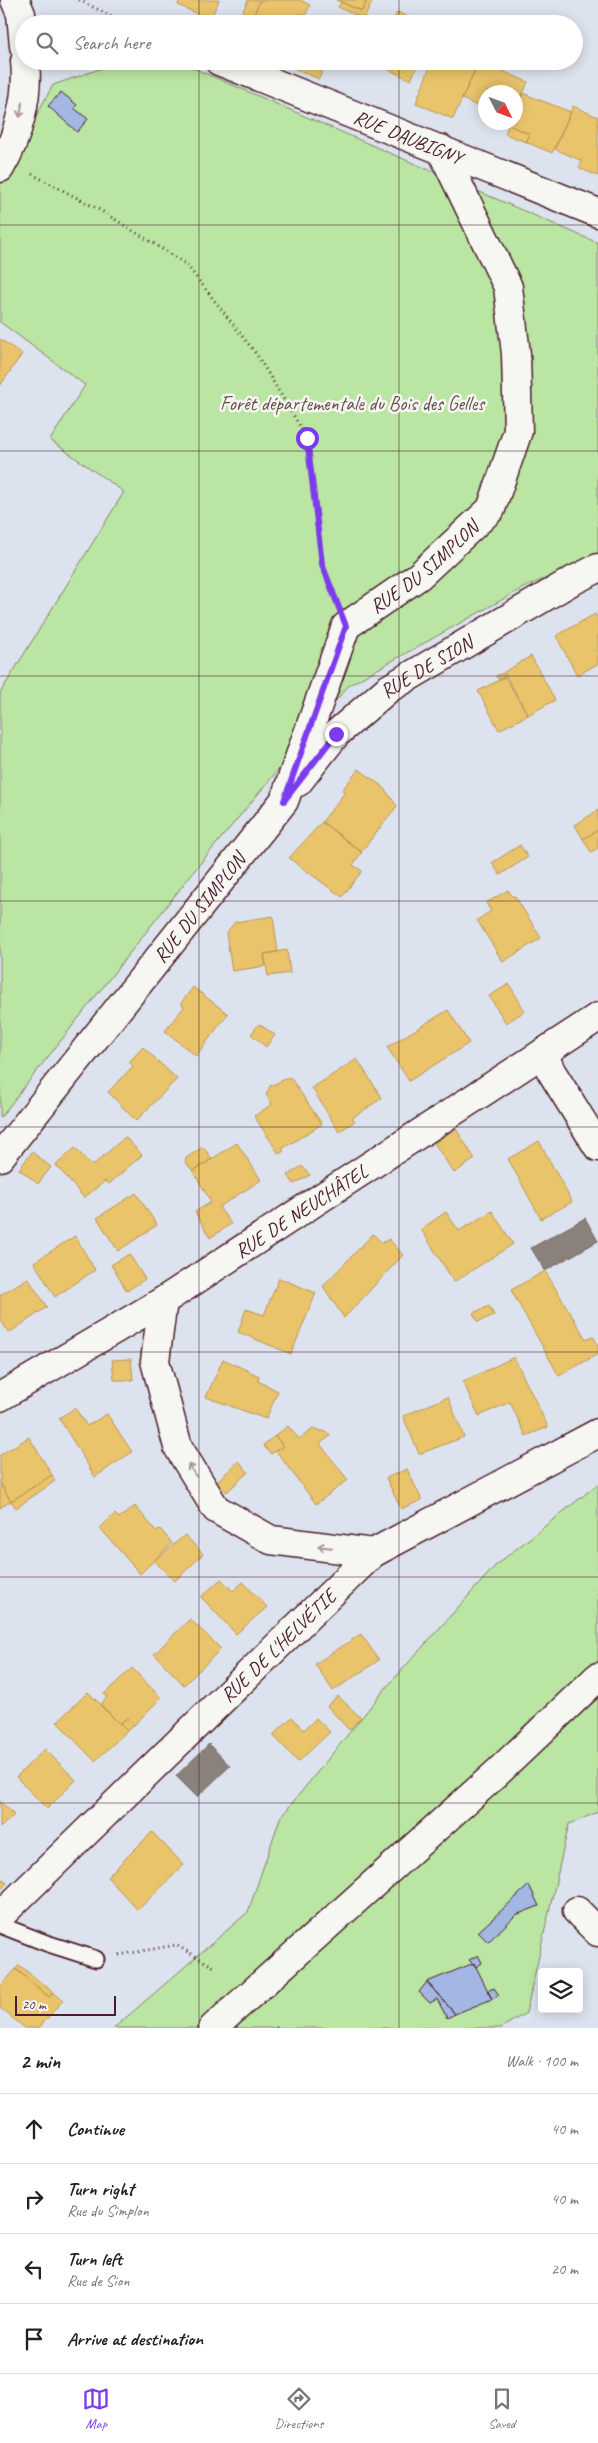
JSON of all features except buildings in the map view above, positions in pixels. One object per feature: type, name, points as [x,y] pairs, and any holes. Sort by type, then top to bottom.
[{"type":"street","points":[[15,0],[21,15]]},
{"type":"street","points":[[0,168],[6,158],[19,122],[26,70]]},
{"type":"street","name":"RUE DAUBIGNY","points":[[242,70],[598,213]]},
{"type":"street","name":"RUE DU SIMPLON","points":[[0,1158],[284,801],[346,626],[419,576],[491,509],[518,431],[516,354],[508,288],[441,149]]},
{"type":"street","name":"RUE DE SION","points":[[284,801],[336,734],[388,689],[570,582],[598,568]]},
{"type":"street","name":"RUE DE NEUCHÂTEL","points":[[0,1397],[163,1301],[598,1017]]},
{"type":"street","points":[[543,1053],[598,1148]]},
{"type":"street","points":[[163,1301],[155,1361],[178,1447],[216,1509],[271,1540],[373,1553]]},
{"type":"street","name":"RUE DE L'HELVÉTIE","points":[[0,1916],[373,1553],[598,1433]]},
{"type":"street","points":[[213,2028],[498,1772],[598,1677]]},
{"type":"street","points":[[577,1911],[598,1932]]},
{"type":"lane","points":[[0,1925],[46,1943],[96,1959]]},
{"type":"path","points":[[79,0],[109,15]]},
{"type":"path","points":[[33,174],[100,210],[186,264],[257,355],[307,438],[322,564],[346,626]]},
{"type":"path","points":[[96,1959],[176,1945],[214,1967]]},
{"type":"green space","name":"Forêt départementale du Bois des Gelles","points":[[97,70],[198,70],[598,243],[598,556],[523,588],[349,685],[198,866],[0,1118],[0,693],[124,492],[50,440],[85,385],[0,322],[0,180],[53,85]]},
{"type":"green space","points":[[598,1484],[598,1812],[569,1824],[526,2013],[501,2028],[114,2028],[248,1912],[280,1818],[384,1690],[496,1565]]},
{"type":"route","points":[[307,438],[322,564],[346,626],[284,801],[336,734]]}]
